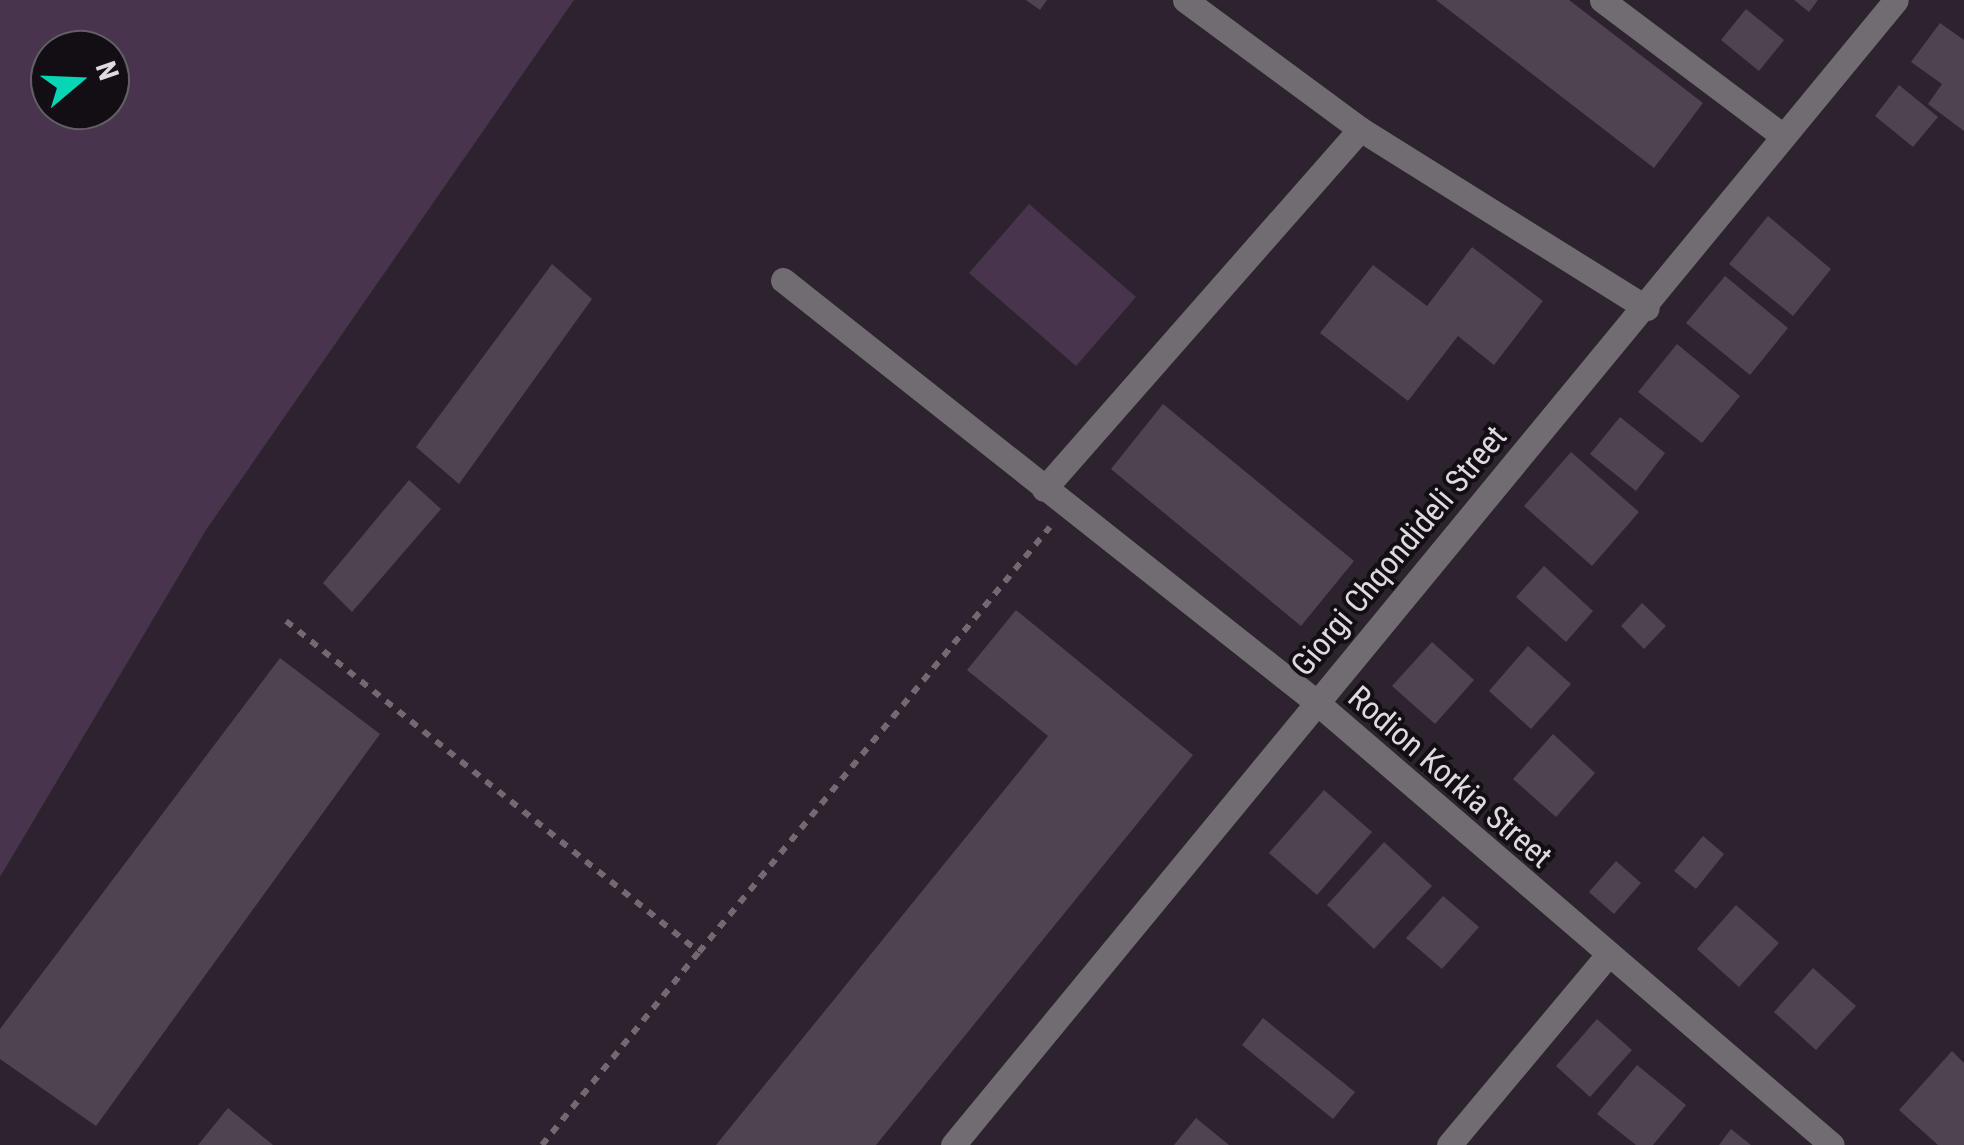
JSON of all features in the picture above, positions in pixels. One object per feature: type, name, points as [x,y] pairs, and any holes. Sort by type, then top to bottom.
[{"type":"street","points":[[1184,0],[1360,129],[1646,308]]},
{"type":"street","points":[[1602,0],[1783,136]]},
{"type":"street","name":"Giorgi Chqondideli Street","points":[[952,1145],[1315,702],[1646,308],[1896,0]]},
{"type":"street","points":[[1044,489],[1360,129]]},
{"type":"street","name":"Rodion Korkia Street","points":[[783,280],[1315,702],[1606,956],[1832,1145]]},
{"type":"street","points":[[1449,1145],[1606,956]]},
{"type":"path","points":[[542,1145],[1067,507]]},
{"type":"path","points":[[286,621],[699,952]]},
{"type":"shaded area","points":[[0,0],[574,0],[206,530],[0,877]]},
{"type":"shaded area","points":[[1029,204],[1136,297],[1076,366],[969,273]]},
{"type":"building","points":[[1026,0],[1047,0],[1040,10]]},
{"type":"building","points":[[1436,0],[1569,0],[1703,103],[1654,168]]},
{"type":"building","points":[[1794,0],[1818,0],[1809,12]]},
{"type":"building","points":[[1746,9],[1784,40],[1759,71],[1721,40]]},
{"type":"building","points":[[1940,23],[1964,40],[1964,131],[1928,104],[1942,84],[1911,62]]},
{"type":"building","points":[[1899,85],[1938,117],[1913,147],[1875,116]]},
{"type":"building","points":[[1768,216],[1831,269],[1793,316],[1729,264]]},
{"type":"building","points":[[1472,247],[1543,301],[1494,365],[1458,336],[1408,401],[1320,333],[1373,265],[1427,306]]},
{"type":"building","points":[[552,264],[592,299],[459,484],[416,447]]},
{"type":"building","points":[[1725,276],[1788,328],[1750,375],[1686,323]]},
{"type":"building","points":[[1677,344],[1740,396],[1702,443],[1638,392]]},
{"type":"building","points":[[1163,404],[1354,561],[1301,626],[1111,469]]},
{"type":"building","points":[[1620,417],[1665,453],[1636,491],[1590,454]]},
{"type":"building","points":[[1571,452],[1639,512],[1592,566],[1524,506]]},
{"type":"building","points":[[409,480],[441,509],[352,612],[323,583]]},
{"type":"building","points":[[1544,566],[1593,611],[1566,642],[1516,597]]},
{"type":"building","points":[[1642,603],[1666,626],[1644,649],[1621,626]]},
{"type":"building","points":[[1016,610],[1193,755],[876,1145],[716,1145],[1048,736],[967,670]]},
{"type":"building","points":[[1432,642],[1474,680],[1435,724],[1392,686]]},
{"type":"building","points":[[1528,646],[1571,684],[1531,729],[1489,691]]},
{"type":"building","points":[[280,658],[380,734],[96,1126],[0,1059],[0,1029]]},
{"type":"building","points":[[1553,734],[1595,773],[1556,817],[1513,779]]},
{"type":"building","points":[[1324,790],[1372,832],[1317,895],[1269,853]]},
{"type":"building","points":[[1703,836],[1724,854],[1696,889],[1674,871]]},
{"type":"building","points":[[1384,842],[1432,886],[1374,949],[1327,905]]},
{"type":"building","points":[[1616,861],[1641,883],[1614,914],[1589,892]]},
{"type":"building","points":[[1443,896],[1479,927],[1442,969],[1406,938]]},
{"type":"building","points":[[1736,905],[1779,943],[1739,987],[1697,949]]},
{"type":"building","points":[[1813,968],[1856,1006],[1816,1050],[1774,1012]]},
{"type":"building","points":[[1263,1018],[1355,1092],[1333,1119],[1242,1045]]},
{"type":"building","points":[[1597,1019],[1632,1050],[1590,1097],[1556,1066]]},
{"type":"building","points":[[1952,1051],[1964,1063],[1964,1145],[1938,1145],[1899,1110]]},
{"type":"building","points":[[1637,1065],[1686,1105],[1653,1145],[1636,1145],[1597,1114]]},
{"type":"building","points":[[228,1108],[273,1145],[198,1145]]},
{"type":"building","points":[[1196,1118],[1229,1145],[1174,1145]]},
{"type":"building","points":[[1731,1129],[1751,1145],[1719,1145]]}]
